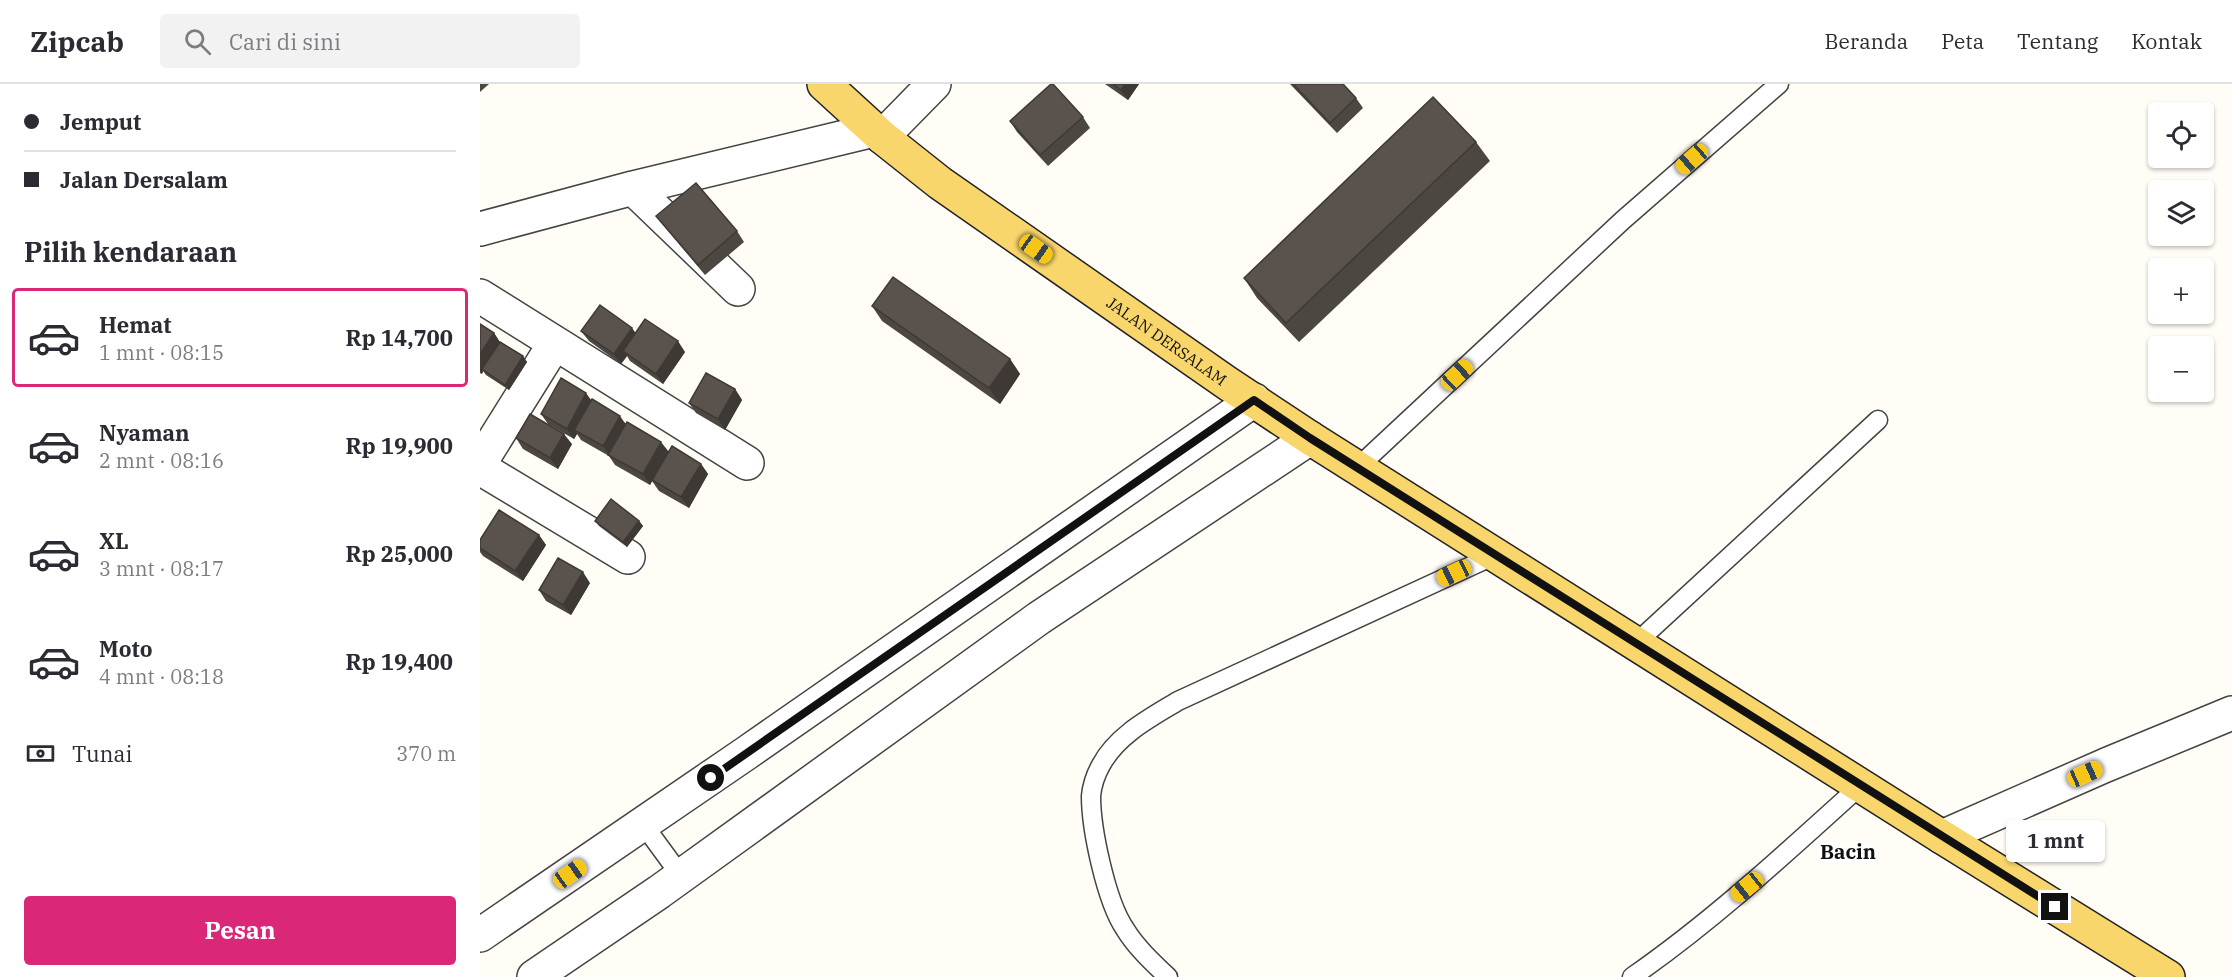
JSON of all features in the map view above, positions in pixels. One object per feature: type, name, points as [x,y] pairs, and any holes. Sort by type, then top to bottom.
[{"type":"main road","name":"JALAN DERSALAM","points":[[824,84],[878,134],[940,183],[1227,383],[1357,468],[1860,786],[2168,977]]},
{"type":"street","points":[[480,230],[633,188],[878,134],[934,84]]},
{"type":"street","points":[[633,188],[738,289]]},
{"type":"street","points":[[480,296],[747,462]]},
{"type":"street","points":[[480,463],[555,343]]},
{"type":"street","points":[[480,935],[1254,400]]},
{"type":"street","points":[[534,977],[681,876],[1039,618],[1310,438]]},
{"type":"street","points":[[480,468],[628,557]]},
{"type":"street","points":[[1942,837],[2232,713]]},
{"type":"lane","points":[[1357,468],[1623,220],[1779,84]]},
{"type":"lane","points":[[1636,643],[1878,420]]},
{"type":"lane","points":[[1168,977],[1124,928],[1114,910],[1107,885],[1094,823],[1091,795],[1100,765],[1107,755],[1132,730],[1178,701],[1495,555]]},
{"type":"lane","points":[[1632,977],[1659,958],[1764,872],[1860,786]]},
{"type":"lane","points":[[643,824],[681,876]]},
{"type":"building","points":[[1051,84],[1083,117],[1040,155],[1010,121]]},
{"type":"building","points":[[1113,84],[1125,84],[1121,90]]},
{"type":"building","points":[[1293,84],[1343,84],[1356,98],[1330,123]]},
{"type":"building","points":[[1433,97],[1476,142],[1286,323],[1244,278]]},
{"type":"building","points":[[696,183],[737,231],[698,265],[656,216]]},
{"type":"building","points":[[893,277],[1010,359],[989,388],[872,306]]},
{"type":"building","points":[[600,305],[632,328],[614,354],[581,331]]},
{"type":"building","points":[[645,319],[678,341],[656,374],[623,351]]},
{"type":"building","points":[[480,324],[494,333],[480,354]]},
{"type":"building","points":[[500,342],[523,356],[505,385],[482,369]]},
{"type":"building","points":[[706,373],[735,389],[718,419],[689,403]]},
{"type":"building","points":[[561,378],[586,393],[567,429],[541,414]]},
{"type":"building","points":[[592,399],[620,416],[603,446],[574,430]]},
{"type":"building","points":[[530,414],[564,434],[550,458],[516,438]]},
{"type":"building","points":[[627,422],[661,442],[643,474],[608,455]]},
{"type":"building","points":[[672,446],[701,464],[681,497],[652,480]]},
{"type":"building","points":[[611,499],[639,521],[623,542],[595,521]]},
{"type":"building","points":[[499,510],[539,535],[515,571],[480,548],[480,540]]},
{"type":"building","points":[[558,558],[583,572],[563,605],[539,590]]},
{"type":"district","name":"Bacin","points":[[1848,852]]},
{"type":"route","points":[[711,778],[1254,400],[1310,438],[2055,907]]}]
